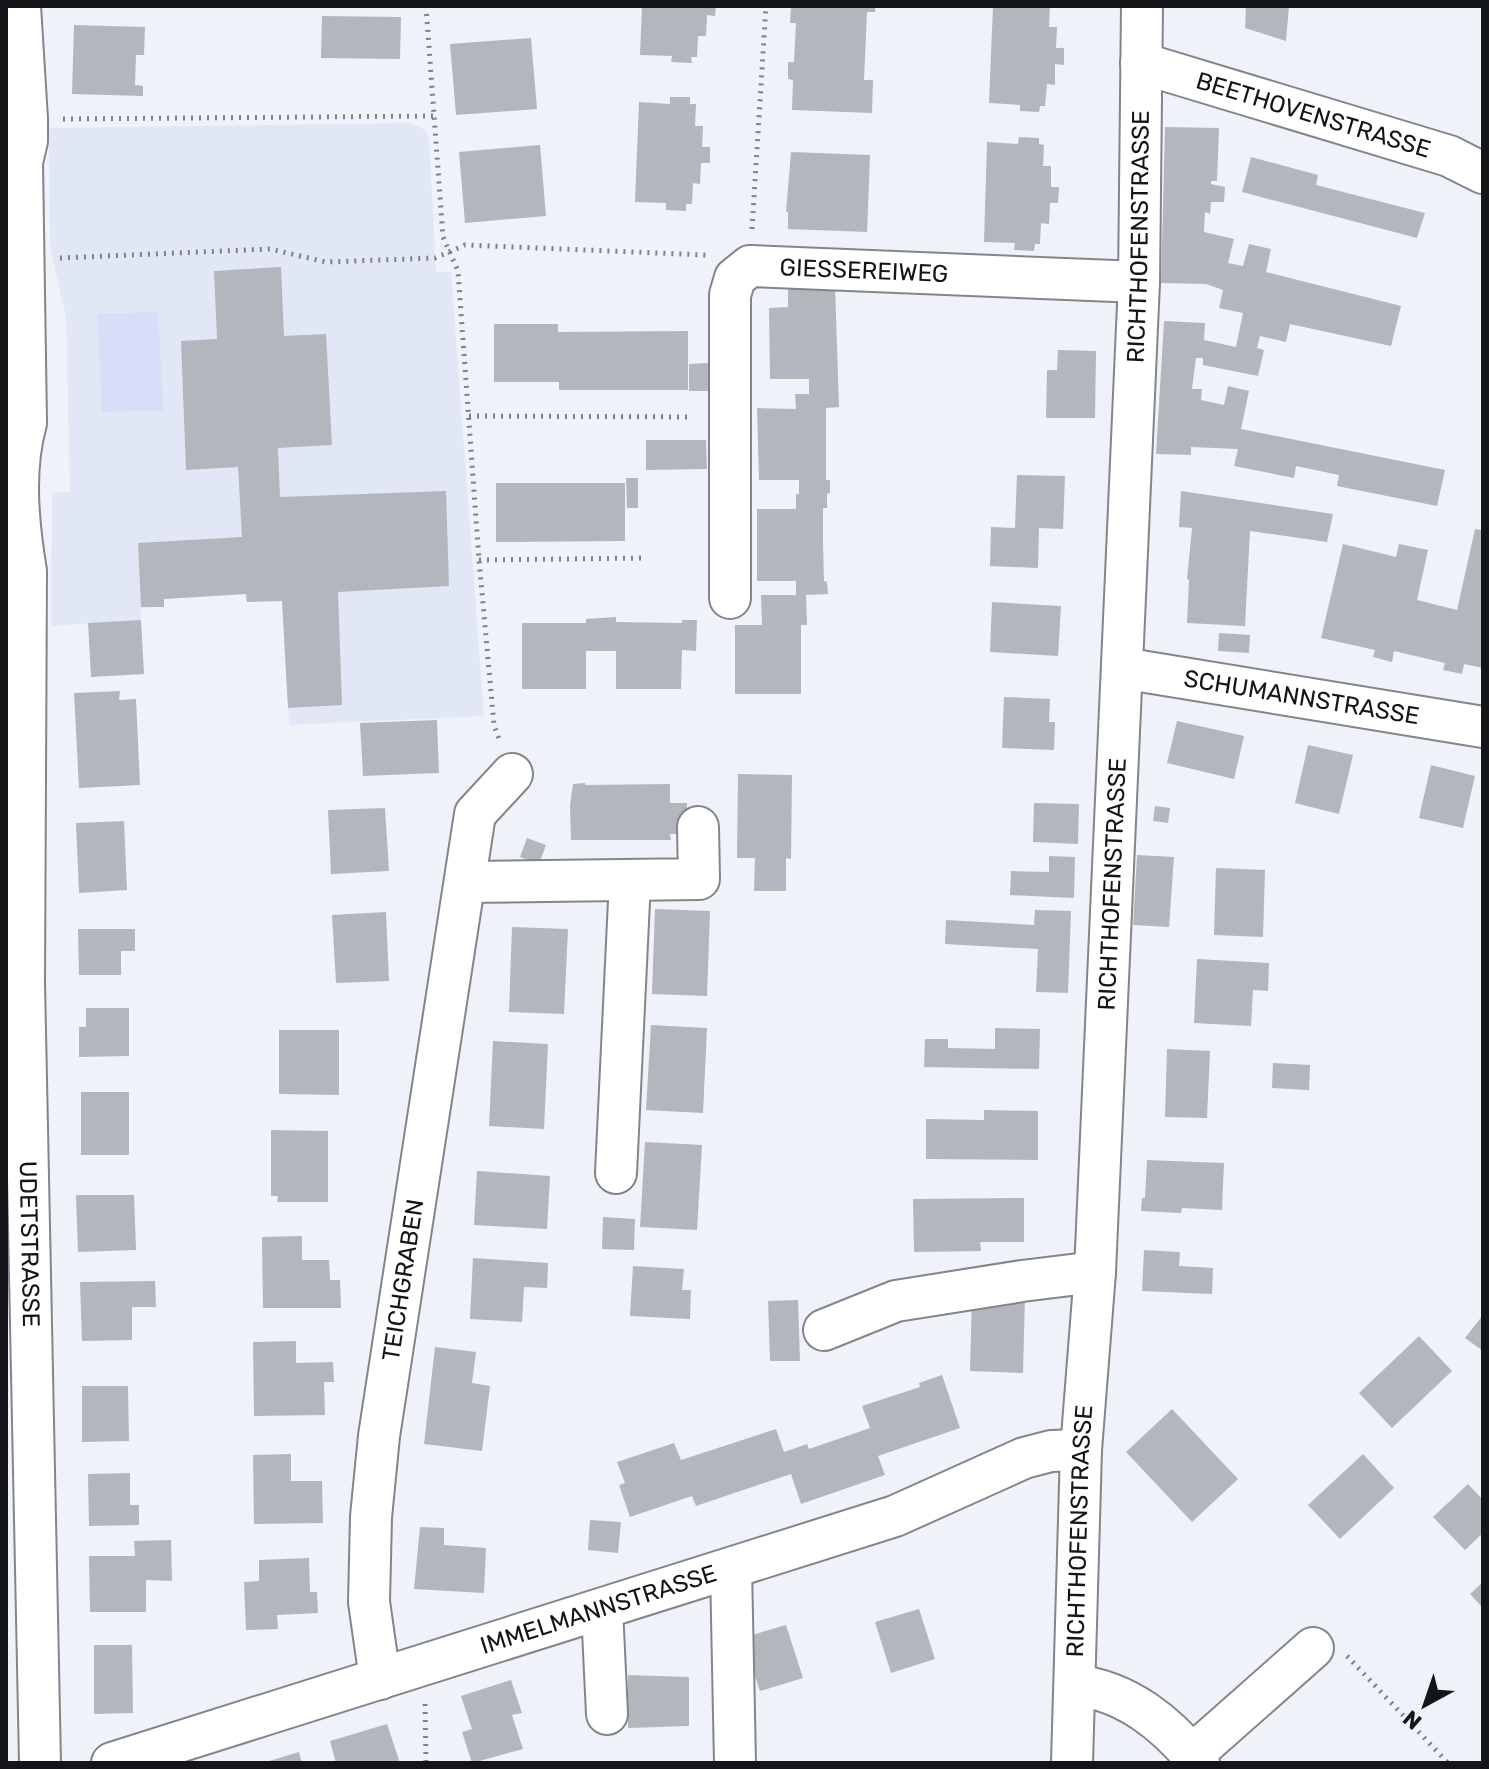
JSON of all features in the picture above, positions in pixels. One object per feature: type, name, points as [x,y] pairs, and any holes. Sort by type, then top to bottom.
[{"type":"street","name":"UDETSTRASSE","points":[[20,6],[27,141],[22,162],[26,423],[18,451],[21,540],[26,571],[15,701],[24,998],[19,1394],[40,1763]]},
{"type":"street","name":"RICHTHOFENSTRASSE","points":[[1072,1763],[1081,1450],[1095,1272],[1139,282],[1142,6]]},
{"type":"street","name":"BEETHOVENSTRASSE","points":[[1141,63],[1449,156],[1483,173]]},
{"type":"street","name":"GIESSEREIWEG","points":[[743,272],[1139,282]]},
{"type":"street","points":[[730,598],[730,295],[743,272]]},
{"type":"street","name":"SCHUMANNSTRASSE","points":[[1122,668],[1483,727]]},
{"type":"street","name":"TEICHGRABEN","points":[[380,1679],[369,1602],[371,1517],[379,1436],[475,814],[512,774]]},
{"type":"street","points":[[465,882],[699,879],[698,827]]},
{"type":"street","points":[[616,1173],[630,880]]},
{"type":"street","points":[[824,1330],[896,1301],[1095,1272]]},
{"type":"street","name":"IMMELMANNSTRASSE","points":[[112,1763],[895,1516],[1024,1458],[1051,1451],[1081,1450]]},
{"type":"street","points":[[731,1568],[735,1763]]},
{"type":"street","points":[[602,1609],[607,1714]]},
{"type":"street","points":[[1076,1685],[1109,1691],[1126,1699],[1153,1718],[1196,1759],[1313,1648]]},
{"type":"path","points":[[426,6],[443,237],[458,271],[494,725],[512,774]]},
{"type":"path","points":[[22,259],[270,249],[326,262],[435,258],[465,245],[708,255],[743,272],[766,6]]},
{"type":"path","points":[[27,119],[434,116]]},
{"type":"path","points":[[469,416],[729,417]]},
{"type":"path","points":[[479,560],[645,558]]},
{"type":"path","points":[[1313,1648],[1343,1651],[1448,1763]]},
{"type":"path","points":[[423,1665],[426,1763]]},
{"type":"shaded area","points":[[410,123],[426,130],[429,137],[436,272],[451,272],[484,716],[289,725],[282,601],[247,602],[245,594],[164,599],[164,607],[141,608],[141,620],[51,626],[52,493],[70,492],[66,318],[50,246],[49,128]]},
{"type":"shaded area","points":[[158,312],[163,410],[102,412],[97,314]]},
{"type":"building","points":[[642,6],[716,6],[715,16],[707,15],[706,36],[698,36],[697,57],[691,57],[692,63],[671,62],[672,56],[640,55]]},
{"type":"building","points":[[791,6],[875,6],[875,12],[867,12],[864,80],[873,80],[872,113],[792,110],[793,80],[788,79],[788,62],[794,62],[796,23],[790,23]]},
{"type":"building","points":[[993,6],[1050,6],[1049,27],[1057,27],[1056,48],[1064,48],[1064,65],[1055,64],[1055,85],[1047,84],[1045,106],[1040,106],[1039,112],[1020,111],[1020,105],[989,103]]},
{"type":"building","points":[[1246,6],[1289,6],[1286,41],[1245,28]]},
{"type":"building","points":[[322,16],[401,17],[400,59],[321,58]]},
{"type":"building","points":[[74,25],[145,27],[144,55],[136,55],[135,85],[143,86],[143,96],[72,94]]},
{"type":"building","points":[[531,38],[537,109],[456,115],[450,44]]},
{"type":"building","points":[[670,97],[690,97],[690,104],[696,104],[695,126],[703,126],[702,147],[710,147],[710,163],[701,163],[700,184],[693,183],[692,204],[686,204],[686,211],[666,210],[666,203],[635,202],[639,102],[670,104]]},
{"type":"building","points":[[1165,127],[1219,128],[1217,181],[1211,181],[1211,184],[1225,187],[1224,202],[1211,202],[1210,214],[1205,212],[1204,232],[1234,239],[1228,263],[1243,266],[1249,244],[1271,249],[1266,272],[1401,306],[1391,346],[1290,324],[1286,342],[1260,336],[1257,348],[1264,350],[1258,376],[1203,365],[1203,358],[1196,358],[1192,389],[1202,389],[1201,400],[1224,405],[1228,386],[1249,391],[1241,429],[1445,470],[1437,506],[1337,486],[1339,475],[1296,466],[1294,478],[1234,466],[1238,449],[1191,447],[1191,455],[1156,454],[1164,321],[1205,323],[1204,340],[1236,347],[1243,313],[1219,308],[1223,290],[1206,284],[1161,283]]},
{"type":"building","points":[[1019,137],[1039,138],[1039,144],[1044,145],[1043,166],[1051,166],[1051,187],[1059,187],[1058,203],[1050,203],[1049,224],[1041,223],[1040,244],[1035,244],[1034,251],[1014,250],[1015,243],[984,242],[987,142],[1018,144]]},
{"type":"building","points":[[540,145],[546,216],[465,223],[459,152]]},
{"type":"building","points":[[791,152],[870,155],[867,232],[788,229],[786,212]]},
{"type":"building","points":[[1251,157],[1318,175],[1316,185],[1425,213],[1417,238],[1242,192]]},
{"type":"building","points":[[281,267],[284,336],[326,334],[332,445],[278,448],[280,497],[446,491],[449,586],[338,592],[342,705],[288,708],[282,601],[247,602],[246,594],[164,599],[164,607],[141,607],[138,543],[242,537],[238,467],[186,470],[181,341],[217,339],[214,271]]},
{"type":"building","points":[[835,286],[839,407],[826,408],[826,480],[830,480],[830,493],[827,494],[827,508],[823,508],[824,581],[827,582],[828,594],[806,595],[807,625],[801,625],[801,694],[735,694],[735,625],[762,625],[761,595],[796,595],[796,581],[757,581],[757,509],[796,509],[799,480],[759,480],[757,408],[796,409],[795,394],[809,394],[809,379],[770,379],[769,308],[788,307],[788,287]]},
{"type":"building","points":[[494,324],[558,324],[558,332],[688,331],[688,390],[559,390],[559,382],[494,382]]},
{"type":"building","points":[[1058,350],[1096,351],[1095,418],[1046,418],[1047,370],[1057,370]]},
{"type":"building","points":[[709,363],[709,391],[689,391],[689,364]]},
{"type":"building","points":[[646,440],[706,440],[707,469],[646,470]]},
{"type":"building","points":[[1017,475],[1065,476],[1063,529],[1039,528],[1038,568],[990,566],[991,527],[1015,528]]},
{"type":"building","points":[[626,478],[638,478],[638,508],[627,508]]},
{"type":"building","points":[[496,483],[625,483],[625,541],[496,542]]},
{"type":"building","points":[[1181,491],[1333,514],[1327,542],[1250,531],[1245,626],[1187,623],[1192,528],[1179,527]]},
{"type":"building","points":[[1475,529],[1483,530],[1483,668],[1464,664],[1462,674],[1443,670],[1445,663],[1394,651],[1392,662],[1373,657],[1375,650],[1321,638],[1343,544],[1396,557],[1399,544],[1428,550],[1417,600],[1457,610]]},
{"type":"building","points":[[992,602],[1061,606],[1058,656],[990,652]]},
{"type":"building","points":[[616,617],[616,622],[682,623],[682,620],[697,620],[696,651],[682,650],[681,689],[616,689],[616,651],[586,651],[586,689],[522,689],[522,623],[586,623],[586,619]]},
{"type":"building","points":[[141,620],[144,674],[91,677],[88,623]]},
{"type":"building","points":[[1219,633],[1250,635],[1249,653],[1218,651]]},
{"type":"building","points":[[120,691],[119,700],[136,699],[140,785],[79,788],[74,693]]},
{"type":"building","points":[[1004,697],[1050,699],[1049,722],[1055,722],[1054,750],[1002,748]]},
{"type":"building","points":[[437,720],[439,773],[363,776],[360,723]]},
{"type":"building","points":[[1177,721],[1244,736],[1234,779],[1167,763]]},
{"type":"building","points":[[1308,745],[1353,755],[1339,814],[1295,803]]},
{"type":"building","points":[[1431,765],[1475,776],[1463,828],[1419,818]]},
{"type":"building","points":[[738,774],[792,775],[791,859],[786,858],[786,891],[754,891],[755,858],[737,858]]},
{"type":"building","points":[[573,784],[670,784],[670,803],[687,803],[687,834],[670,834],[671,840],[571,840]]},
{"type":"building","points":[[1034,803],[1079,804],[1078,844],[1033,842]]},
{"type":"building","points":[[1155,806],[1170,808],[1168,823],[1153,821]]},
{"type":"building","points":[[385,808],[389,871],[331,874],[328,810]]},
{"type":"building","points":[[124,821],[127,890],[79,893],[76,823]]},
{"type":"building","points":[[527,838],[546,845],[539,864],[520,857]]},
{"type":"building","points":[[1137,855],[1174,857],[1169,927],[1133,925]]},
{"type":"building","points":[[1049,856],[1075,857],[1074,898],[1010,895],[1011,871],[1049,872]]},
{"type":"building","points":[[1216,868],[1265,870],[1263,937],[1214,935]]},
{"type":"building","points":[[655,909],[710,911],[707,996],[652,994]]},
{"type":"building","points":[[1035,910],[1071,911],[1068,993],[1036,992],[1038,949],[945,944],[946,920],[1034,925]]},
{"type":"building","points":[[386,912],[389,981],[336,983],[332,915]]},
{"type":"building","points":[[512,927],[568,929],[564,1014],[509,1012]]},
{"type":"building","points":[[78,929],[135,929],[135,951],[121,951],[121,975],[79,975]]},
{"type":"building","points":[[1197,959],[1269,963],[1268,991],[1253,990],[1251,1026],[1194,1023]]},
{"type":"building","points":[[86,1008],[129,1008],[129,1056],[79,1057],[79,1027],[86,1027]]},
{"type":"building","points":[[651,1025],[707,1028],[703,1113],[646,1110]]},
{"type":"building","points":[[995,1028],[1040,1029],[1039,1069],[924,1067],[925,1039],[948,1039],[948,1048],[995,1049]]},
{"type":"building","points":[[279,1030],[339,1030],[339,1095],[279,1094]]},
{"type":"building","points":[[493,1041],[548,1044],[544,1129],[489,1126]]},
{"type":"building","points":[[1167,1049],[1210,1051],[1207,1118],[1165,1117]]},
{"type":"building","points":[[1273,1063],[1310,1065],[1309,1090],[1272,1088]]},
{"type":"building","points":[[81,1092],[129,1092],[129,1155],[81,1155]]},
{"type":"building","points":[[984,1110],[1038,1111],[1038,1160],[926,1159],[926,1119],[984,1120]]},
{"type":"building","points":[[271,1130],[328,1131],[328,1202],[277,1202],[278,1196],[271,1196]]},
{"type":"building","points":[[645,1142],[702,1145],[697,1230],[640,1227]]},
{"type":"building","points":[[1147,1160],[1224,1163],[1222,1210],[1182,1208],[1181,1213],[1141,1211],[1142,1198],[1145,1198]]},
{"type":"building","points":[[477,1171],[550,1176],[547,1229],[474,1225]]},
{"type":"building","points":[[76,1195],[134,1195],[136,1250],[78,1252]]},
{"type":"building","points":[[1024,1198],[1024,1242],[980,1242],[981,1251],[914,1252],[913,1199]]},
{"type":"building","points":[[603,1217],[635,1219],[634,1250],[602,1249]]},
{"type":"building","points":[[302,1236],[302,1260],[329,1260],[330,1280],[340,1280],[341,1308],[263,1308],[262,1237]]},
{"type":"building","points":[[1144,1250],[1180,1252],[1179,1266],[1213,1268],[1212,1294],[1142,1291]]},
{"type":"building","points":[[473,1258],[548,1263],[547,1288],[524,1287],[522,1322],[470,1319]]},
{"type":"building","points":[[633,1266],[684,1269],[682,1290],[691,1290],[690,1319],[630,1316]]},
{"type":"building","points":[[155,1281],[156,1307],[132,1307],[132,1340],[82,1341],[80,1282]]},
{"type":"building","points":[[972,1294],[1025,1296],[1023,1373],[970,1371]]},
{"type":"building","points":[[798,1300],[800,1361],[770,1361],[768,1301]]},
{"type":"building","points":[[1483,1315],[1483,1351],[1465,1338]]},
{"type":"building","points":[[1419,1336],[1452,1371],[1392,1428],[1359,1393]]},
{"type":"building","points":[[296,1341],[296,1363],[333,1362],[334,1382],[324,1382],[325,1415],[254,1416],[253,1342]]},
{"type":"building","points":[[435,1347],[476,1352],[472,1383],[490,1386],[482,1451],[424,1444]]},
{"type":"building","points":[[942,1375],[960,1428],[878,1456],[885,1475],[801,1504],[791,1474],[696,1506],[692,1496],[630,1517],[619,1485],[625,1483],[617,1462],[674,1443],[681,1460],[776,1429],[784,1452],[807,1444],[809,1449],[870,1428],[862,1406],[920,1387],[919,1383]]},
{"type":"building","points":[[82,1386],[128,1386],[129,1441],[82,1442]]},
{"type":"building","points":[[1172,1409],[1238,1479],[1192,1522],[1126,1452]]},
{"type":"building","points":[[291,1454],[291,1481],[322,1481],[323,1523],[254,1524],[253,1455]]},
{"type":"building","points":[[1363,1454],[1394,1488],[1340,1539],[1308,1505]]},
{"type":"building","points":[[130,1473],[130,1505],[139,1505],[139,1525],[89,1526],[88,1474]]},
{"type":"building","points":[[1468,1484],[1483,1500],[1483,1533],[1465,1550],[1433,1517]]},
{"type":"building","points":[[590,1520],[621,1522],[618,1553],[588,1550]]},
{"type":"building","points":[[420,1527],[444,1528],[444,1545],[486,1548],[484,1593],[414,1589]]},
{"type":"building","points":[[171,1540],[172,1581],[146,1580],[146,1612],[90,1612],[89,1556],[135,1556],[134,1541]]},
{"type":"building","points":[[309,1558],[310,1592],[317,1592],[318,1613],[277,1615],[278,1629],[246,1630],[244,1582],[259,1581],[259,1560]]},
{"type":"building","points":[[1483,1582],[1483,1608],[1470,1594]]},
{"type":"building","points":[[919,1609],[935,1659],[891,1673],[875,1622]]},
{"type":"building","points":[[786,1625],[803,1678],[760,1691],[742,1638]]},
{"type":"building","points":[[94,1645],[132,1645],[133,1713],[94,1714]]},
{"type":"building","points":[[628,1675],[689,1677],[689,1726],[628,1728]]},
{"type":"building","points":[[511,1680],[522,1713],[512,1715],[523,1749],[472,1763],[462,1732],[472,1729],[461,1696]]},
{"type":"building","points":[[387,1724],[400,1763],[336,1763],[330,1741]]},
{"type":"building","points":[[299,1752],[302,1763],[266,1763],[266,1762]]}]
